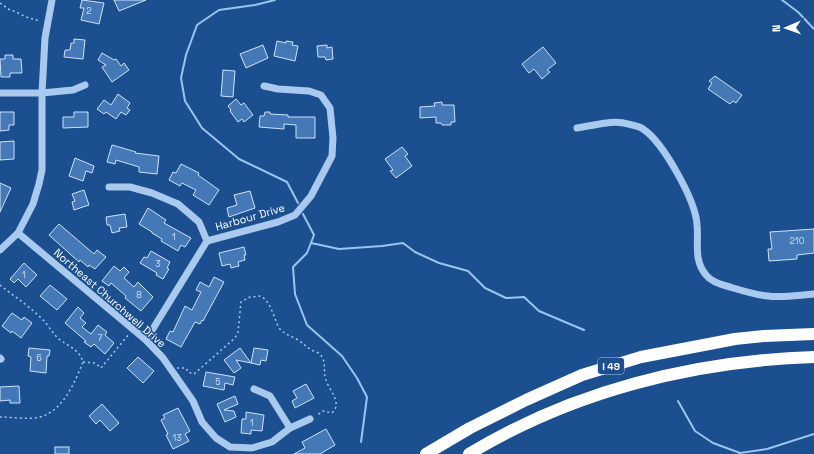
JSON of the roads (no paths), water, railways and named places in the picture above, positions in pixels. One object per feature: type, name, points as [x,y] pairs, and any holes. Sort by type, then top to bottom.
[{"type":"highway","name":"I 49","points":[[426,454],[470,428],[526,400],[582,375],[641,357],[735,339],[814,334]]},
{"type":"highway","name":"I 49","points":[[469,454],[492,440],[543,416],[628,385],[670,375],[740,363],[779,358],[814,357]]},
{"type":"street","points":[[0,250],[18,233],[33,204],[42,170],[42,93],[45,38],[52,0]]},
{"type":"street","points":[[0,93],[42,93],[73,90],[85,85]]},
{"type":"street","name":"Harbour Drive","points":[[146,340],[207,241],[278,222],[295,215],[311,196],[332,156],[333,138],[330,108],[321,95],[309,91],[278,89],[264,86]]},
{"type":"street","points":[[577,128],[610,123],[626,123],[642,128],[662,148],[688,192],[695,210],[698,225],[698,258],[706,275],[718,283],[747,292],[770,296],[814,294]]},
{"type":"street","points":[[109,187],[130,187],[152,193],[178,204],[199,222],[207,241]]},
{"type":"street","name":"Northeast Churchwell Drive","points":[[18,233],[146,340],[163,358],[193,401],[202,422],[216,438],[230,447],[252,448],[272,442],[290,428],[310,419]]},
{"type":"street","points":[[254,389],[270,396],[290,428]]},
{"type":"waterway","points":[[275,0],[255,5],[219,10],[197,25],[186,55],[181,78],[185,101],[202,128],[239,159],[287,182],[298,203]]},
{"type":"waterway","points":[[782,0],[798,12],[814,29]]},
{"type":"waterway","points":[[303,214],[314,235],[307,253],[293,267],[295,294],[307,325],[342,356],[357,378],[367,397],[361,442]]},
{"type":"waterway","points":[[311,243],[339,249],[403,243],[415,252],[439,263],[468,271],[485,288],[506,298],[524,297],[539,311],[584,330]]},
{"type":"waterway","points":[[678,401],[695,431],[713,443],[740,453],[767,449],[814,434]]}]
